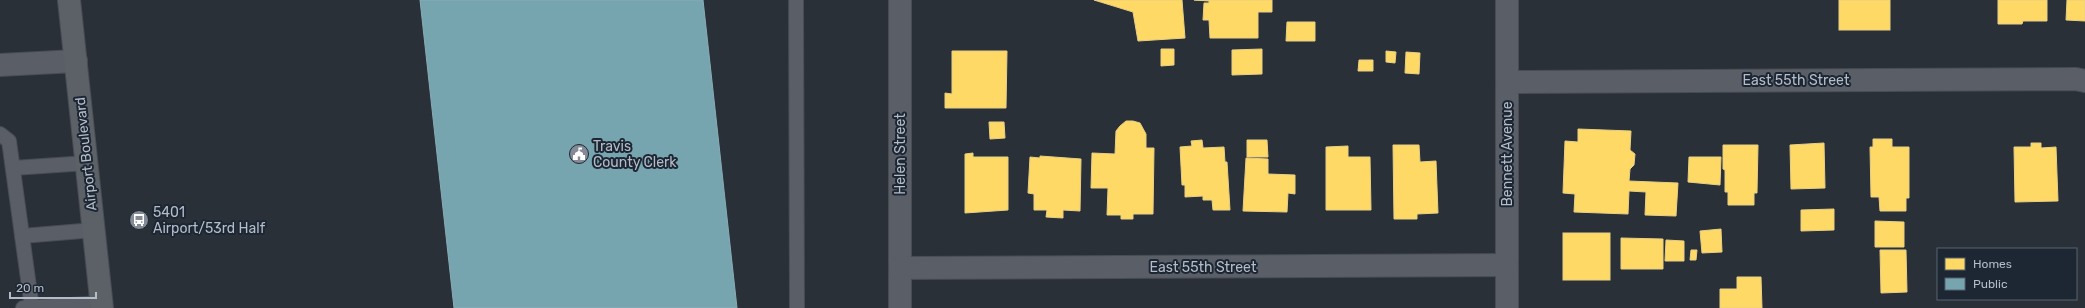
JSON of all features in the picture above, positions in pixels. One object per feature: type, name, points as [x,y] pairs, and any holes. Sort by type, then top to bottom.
[{"type":"main road","name":"Airport Boulevard","points":[[69,0],[101,306]]},
{"type":"street","name":"Helen Street","points":[[900,0],[900,308]]},
{"type":"street","name":"Bennett Avenue","points":[[1507,1],[1507,308]]},
{"type":"street","points":[[0,65],[76,61]]},
{"type":"street","name":"East 55th Street","points":[[1507,82],[2068,79],[2085,81]]},
{"type":"street","name":"East 55th Street","points":[[900,268],[1507,265]]},
{"type":"lane","points":[[796,0],[797,308]]},
{"type":"lane","points":[[0,134],[9,141],[32,308]]},
{"type":"lane","points":[[13,168],[87,163]]},
{"type":"lane","points":[[22,236],[94,230]]},
{"type":"lane","points":[[23,308],[101,306]]},
{"type":"building: Homes","points":[[1094,0],[1182,0],[1185,38],[1138,41],[1133,12]]},
{"type":"building: Homes","points":[[1194,0],[1272,0],[1272,12],[1258,12],[1258,38],[1210,38],[1209,20],[1203,20],[1204,3],[1209,3],[1209,1]]},
{"type":"building: Homes","points":[[1839,0],[1890,0],[1890,30],[1839,30]]},
{"type":"building: Homes","points":[[1998,0],[2047,0],[2047,21],[2023,21],[2022,24],[1998,24]]},
{"type":"building: Homes","points":[[2067,0],[2085,0],[2085,21],[2066,20]]},
{"type":"building: Homes","points":[[1287,22],[1315,22],[1315,41],[1286,41]]},
{"type":"building: Homes","points":[[1161,49],[1174,49],[1174,65],[1161,66]]},
{"type":"building: Homes","points":[[1262,49],[1262,74],[1232,75],[1232,50]]},
{"type":"building: Homes","points":[[952,51],[1007,51],[1006,108],[945,108],[945,93],[952,94]]},
{"type":"building: Homes","points":[[1386,51],[1396,52],[1395,63],[1386,62]]},
{"type":"building: Homes","points":[[1406,52],[1420,53],[1419,74],[1405,73]]},
{"type":"building: Homes","points":[[1359,60],[1373,60],[1373,71],[1358,71]]},
{"type":"building: Homes","points":[[1126,121],[1140,123],[1146,134],[1146,148],[1154,148],[1153,214],[1133,214],[1133,219],[1121,219],[1121,215],[1107,215],[1108,188],[1091,188],[1092,153],[1115,154],[1116,131]]},
{"type":"building: Homes","points":[[989,122],[1004,122],[1005,138],[990,139]]},
{"type":"building: Homes","points":[[1578,129],[1631,131],[1630,150],[1635,154],[1634,165],[1630,169],[1629,181],[1678,183],[1676,216],[1645,215],[1646,192],[1629,191],[1628,214],[1574,212],[1575,194],[1563,193],[1565,141],[1578,142]]},
{"type":"building: Homes","points":[[1873,139],[1892,139],[1892,147],[1909,147],[1909,198],[1906,198],[1906,211],[1880,211],[1879,197],[1871,197],[1870,147],[1873,147]]},
{"type":"building: Homes","points":[[1202,140],[1203,148],[1224,147],[1225,162],[1227,162],[1230,210],[1213,210],[1212,200],[1203,200],[1203,196],[1185,197],[1185,185],[1182,185],[1180,147],[1192,146],[1191,141]]},
{"type":"building: Homes","points":[[1247,140],[1267,140],[1268,157],[1247,157]]},
{"type":"building: Homes","points":[[1824,143],[1825,188],[1791,189],[1790,145]]},
{"type":"building: Homes","points":[[2031,143],[2041,143],[2041,148],[2056,147],[2058,201],[2015,202],[2014,147],[2031,147]]},
{"type":"building: Homes","points":[[1393,145],[1419,145],[1420,162],[1436,161],[1438,213],[1417,214],[1417,219],[1394,219]]},
{"type":"building: Homes","points":[[1723,145],[1758,145],[1757,193],[1754,193],[1754,205],[1728,205],[1728,192],[1725,192],[1725,170],[1723,169]]},
{"type":"building: Homes","points":[[1348,146],[1348,157],[1370,157],[1371,210],[1326,210],[1326,147]]},
{"type":"building: Homes","points":[[973,153],[973,157],[1008,157],[1008,210],[965,213],[965,154]]},
{"type":"building: Homes","points":[[1040,156],[1081,159],[1080,211],[1063,210],[1063,218],[1046,217],[1047,210],[1034,210],[1034,194],[1028,193],[1030,157],[1040,158]]},
{"type":"building: Homes","points":[[1689,157],[1721,157],[1720,185],[1688,182]]},
{"type":"building: Homes","points":[[1246,158],[1268,159],[1268,174],[1295,175],[1295,194],[1288,193],[1287,212],[1243,211]]},
{"type":"building: Homes","points":[[1834,209],[1834,230],[1801,231],[1801,210]]},
{"type":"building: Homes","points":[[1875,221],[1904,222],[1904,247],[1875,247]]},
{"type":"building: Homes","points":[[1721,229],[1722,252],[1702,253],[1700,231]]},
{"type":"building: Homes","points":[[1563,233],[1610,233],[1610,280],[1563,280]]},
{"type":"building: Homes","points":[[1621,238],[1663,239],[1663,269],[1621,269]]},
{"type":"building: Homes","points":[[1666,240],[1684,241],[1684,261],[1665,261]]},
{"type":"building: Homes","points":[[1691,250],[1697,250],[1696,260],[1690,260]]},
{"type":"building: Homes","points":[[1880,250],[1906,250],[1907,292],[1881,293]]},
{"type":"building: Homes","points":[[1737,277],[1761,277],[1762,308],[1720,308],[1720,289],[1737,289]]},
{"type":"building: Public","name":"Travis County Clerk","points":[[420,0],[703,0],[737,308],[454,308]]},
{"type":"place","name":"Travis County Clerk","points":[[579,154]]},
{"type":"place","name":"5401 Airport/53rd Half","points":[[139,220]]}]
